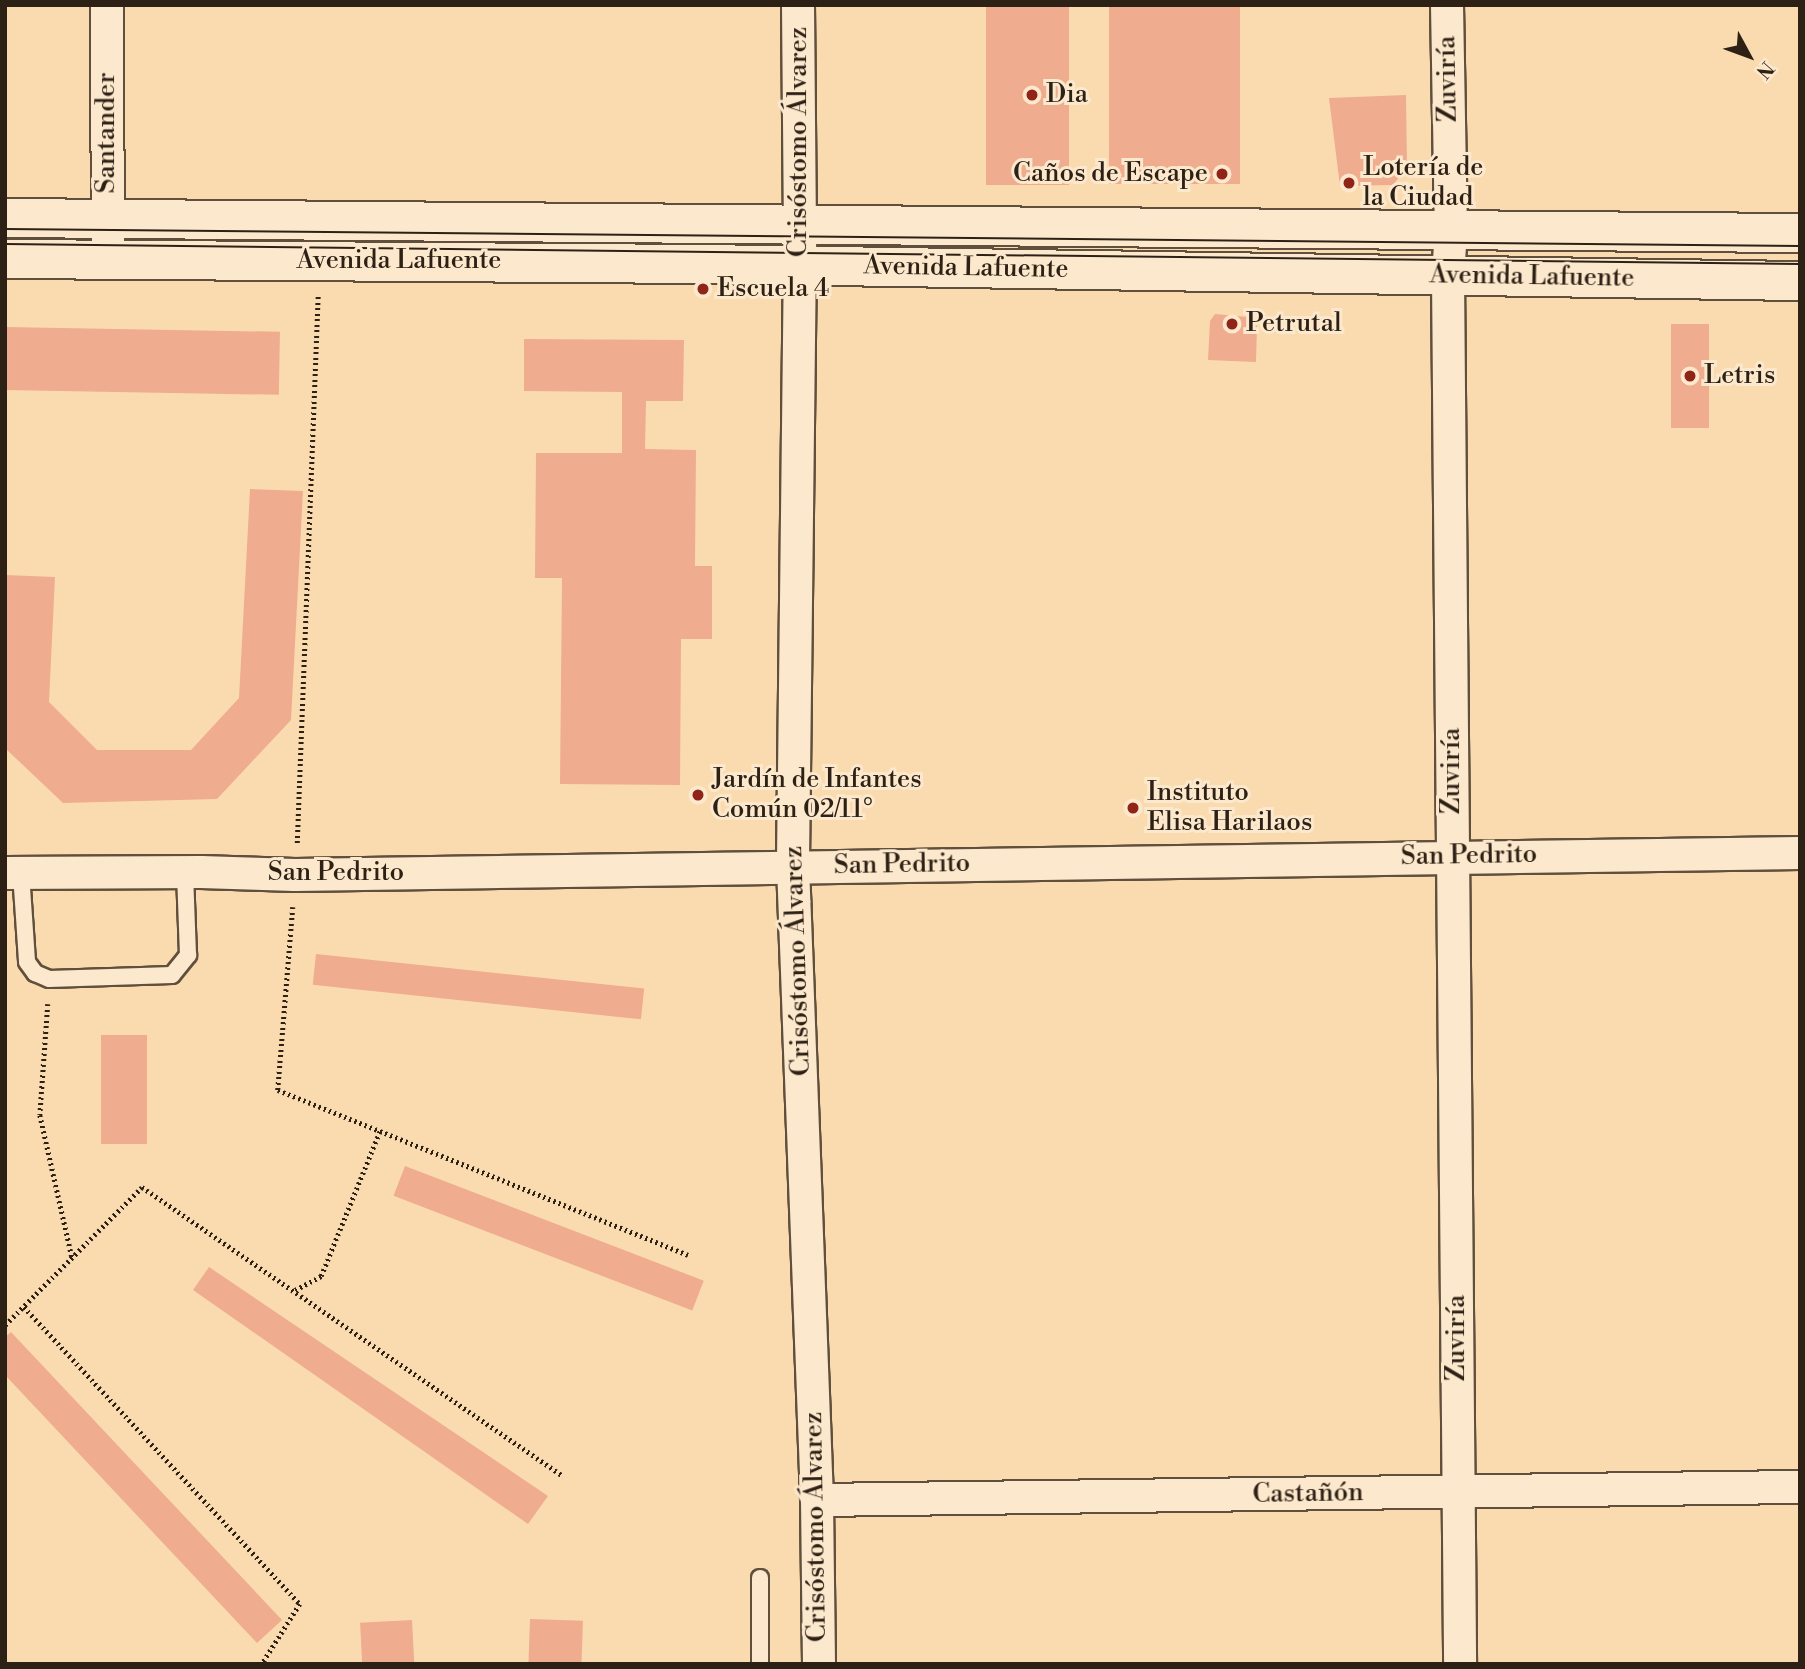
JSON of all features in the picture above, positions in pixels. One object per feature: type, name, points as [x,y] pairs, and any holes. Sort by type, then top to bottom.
[{"type":"main road","name":"Avenida Lafuente","points":[[5,219],[1800,233]]},
{"type":"main road","name":"Avenida Lafuente","points":[[5,259],[800,266],[1800,281]]},
{"type":"street","name":"Santander","points":[[107,5],[108,261]]},
{"type":"street","name":"Crisóstomo Álvarez","points":[[798,5],[800,266],[793,866],[817,1500],[819,1664]]},
{"type":"street","name":"Zuviría","points":[[1447,5],[1451,230],[1448,276],[1460,1664]]},
{"type":"street","name":"San Pedrito","points":[[13,873],[185,872],[295,875],[1800,853]]},
{"type":"street","name":"Castañón","points":[[817,1500],[1800,1486]]},
{"type":"lane","points":[[13,873],[27,962],[35,973],[49,979],[172,975],[188,955],[185,872]]},
{"type":"lane","points":[[760,1578],[760,1664]]},
{"type":"path","points":[[48,1004],[40,1115],[72,1258]]},
{"type":"path","points":[[295,1290],[321,1276],[380,1131]]},
{"type":"path","points":[[5,1325],[142,1187],[563,1476]]},
{"type":"path","points":[[24,1307],[300,1605],[262,1664]]},
{"type":"building","name":"Dia","points":[[986,5],[1069,5],[1069,185],[986,185]]},
{"type":"building","points":[[1109,5],[1240,5],[1240,184],[1109,184]]},
{"type":"building","points":[[1406,95],[1407,167],[1393,185],[1340,186],[1329,98]]},
{"type":"building","points":[[1215,314],[1248,317],[1257,326],[1256,362],[1208,360],[1210,321]]},
{"type":"building","name":"Letris","points":[[1671,324],[1709,324],[1709,428],[1671,428]]},
{"type":"building","points":[[5,327],[280,332],[279,395],[5,390]]},
{"type":"building","points":[[524,339],[684,340],[683,401],[646,401],[645,449],[696,450],[695,566],[712,566],[712,639],[681,639],[680,785],[560,784],[562,578],[535,578],[536,453],[622,453],[622,392],[524,391]]},
{"type":"building","points":[[250,489],[303,491],[291,720],[217,799],[63,803],[5,748],[5,575],[55,577],[49,702],[97,750],[191,750],[239,698]]},
{"type":"building","points":[[316,954],[644,988],[641,1019],[313,985]]},
{"type":"building","points":[[101,1035],[147,1035],[147,1144],[101,1144]]},
{"type":"building","points":[[405,1166],[704,1281],[692,1311],[394,1196]]},
{"type":"building","points":[[209,1267],[548,1496],[528,1524],[193,1290]]},
{"type":"building","points":[[11,1332],[282,1620],[257,1643],[5,1375],[5,1337]]},
{"type":"building","points":[[530,1619],[583,1621],[581,1664],[528,1664]]},
{"type":"building","points":[[412,1620],[414,1664],[362,1664],[360,1623]]},
{"type":"tram line","points":[[5,229],[1800,246]]},
{"type":"tram line","points":[[5,244],[1800,264]]},
{"type":"place","name":"Dia","points":[[1032,95]]},
{"type":"place","name":"Caños de Escape","points":[[1222,174]]},
{"type":"place","name":"Lotería de la Ciudad","points":[[1349,183]]},
{"type":"place","name":"Escuela 4","points":[[703,289]]},
{"type":"place","name":"Petrutal","points":[[1232,324]]},
{"type":"place","name":"Letris","points":[[1690,376]]},
{"type":"place","name":"Jardín de Infantes Común 02/11°","points":[[698,795]]},
{"type":"place","name":"Instituto Elisa Harilaos","points":[[1133,808]]}]
